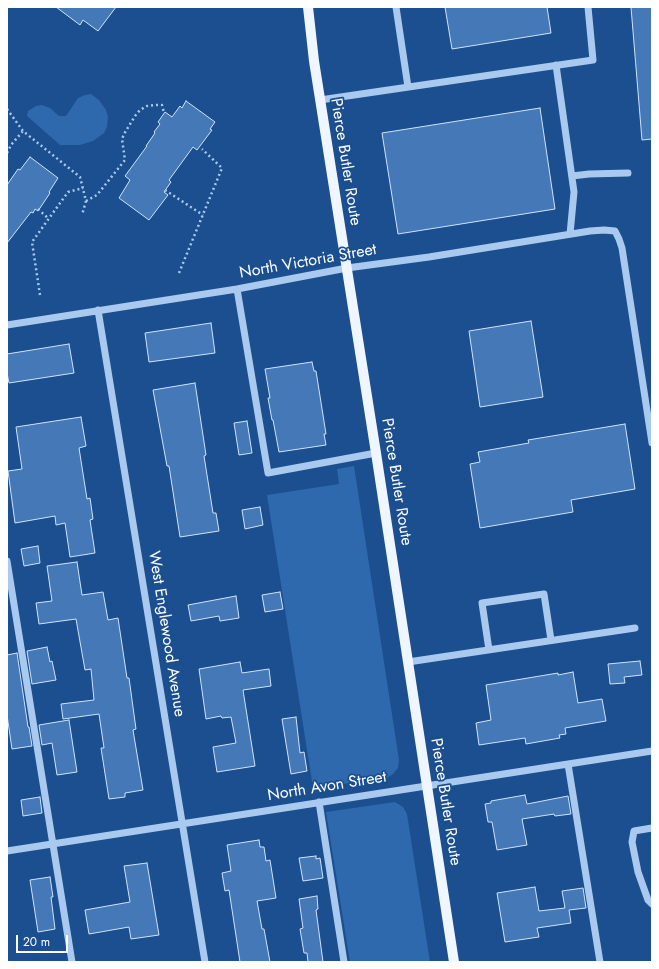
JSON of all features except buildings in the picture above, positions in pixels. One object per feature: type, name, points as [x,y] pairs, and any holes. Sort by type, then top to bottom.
[{"type":"main road","name":"Pierce Butler Route","points":[[308,7],[309,27],[320,100],[454,962]]},
{"type":"street","points":[[396,7],[408,87]]},
{"type":"street","points":[[320,100],[593,60],[588,7]]},
{"type":"street","points":[[556,65],[574,192],[570,234]]},
{"type":"street","points":[[572,176],[628,173]]},
{"type":"street","name":"North Victoria Street","points":[[7,325],[237,289],[347,268],[429,257],[570,234],[604,230],[615,231],[622,248],[652,444]]},
{"type":"street","points":[[237,289],[268,473],[376,453]]},
{"type":"street","name":"West Englewood Avenue","points":[[98,310],[205,962]]},
{"type":"street","points":[[7,561],[72,962]]},
{"type":"street","points":[[489,650],[482,603],[544,594],[551,640]]},
{"type":"street","points":[[408,662],[635,628]]},
{"type":"street","name":"North Avon Street","points":[[7,851],[652,751]]},
{"type":"street","points":[[568,764],[600,962]]},
{"type":"street","points":[[319,802],[344,962]]},
{"type":"street","points":[[652,828],[634,831],[632,842],[638,872],[648,900],[652,904]]},
{"type":"path","points":[[86,201],[97,196],[125,160],[122,139],[140,110],[147,106],[162,105],[164,113]]},
{"type":"path","points":[[7,109],[23,131],[80,177],[86,201],[82,215]]},
{"type":"path","points":[[7,153],[11,145],[23,131]]},
{"type":"path","points":[[7,146],[11,145]]},
{"type":"path","points":[[179,272],[222,168],[202,149]]},
{"type":"path","points":[[40,295],[32,242],[68,192],[83,188]]},
{"type":"path","points":[[165,190],[203,216]]},
{"type":"path","points":[[38,209],[49,219]]},
{"type":"shaded area","points":[[91,94],[99,100],[106,110],[108,117],[107,127],[104,133],[93,141],[80,145],[60,145],[27,116],[28,111],[36,106],[42,105],[50,108],[59,116],[66,116],[78,98]]},
{"type":"shaded area","points":[[354,466],[399,760],[398,768],[387,778],[313,788],[267,495],[339,484],[337,469]]},
{"type":"shaded area","points":[[395,802],[403,807],[407,814],[430,962],[350,962],[326,812]]}]
